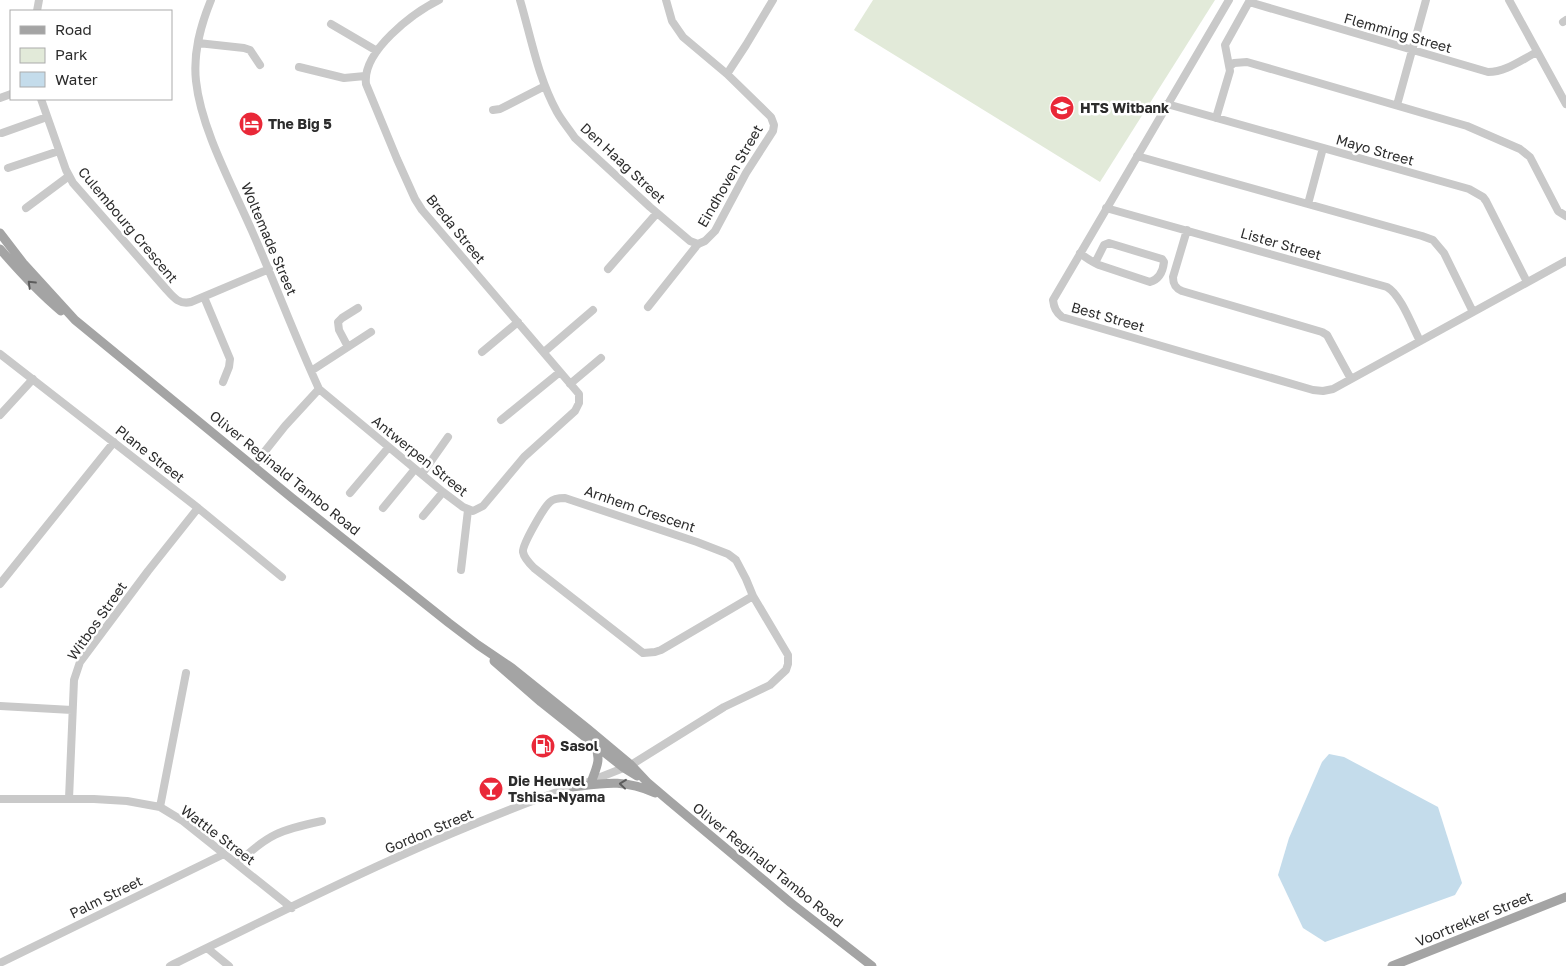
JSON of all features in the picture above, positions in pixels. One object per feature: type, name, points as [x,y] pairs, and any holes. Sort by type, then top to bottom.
[{"type":"main road","name":"Oliver Reginald Tambo Road","points":[[0,233],[2,246],[25,278],[46,299],[75,320],[307,510],[478,645],[512,668],[791,903],[872,966]]},
{"type":"main road","name":"Oliver Reginald Tambo Road","points":[[478,645],[506,673],[595,745],[628,767]]},
{"type":"main road","points":[[592,780],[599,761],[599,754],[595,745]]},
{"type":"main road","points":[[573,787],[625,783],[643,788],[668,800]]},
{"type":"main road","name":"Voortrekker Street","points":[[1392,966],[1406,964],[1566,897]]},
{"type":"street","name":"Woltemade Street","points":[[211,0],[204,18],[195,56],[199,99],[216,150],[269,269],[319,389]]},
{"type":"street","points":[[299,67],[344,78],[365,76],[367,67],[377,52],[406,20],[439,0]]},
{"type":"street","name":"Den Haag Street","points":[[520,0],[545,86],[557,112],[575,138],[657,213],[690,241],[698,244]]},
{"type":"street","name":"Eindhoven Street","points":[[648,307],[698,244],[705,241],[715,231],[746,173],[774,128],[771,117],[727,74],[683,37],[672,21],[666,0]]},
{"type":"street","points":[[727,74],[773,0]]},
{"type":"street","name":"Best Street","points":[[1228,0],[1053,300],[1054,307],[1056,312],[1062,317],[1313,390],[1323,391],[1332,389],[1351,379]]},
{"type":"street","points":[[1397,105],[1426,0]]},
{"type":"street","points":[[1508,0],[1566,104]]},
{"type":"street","points":[[1216,118],[1230,71],[1225,45],[1250,1]]},
{"type":"street","name":"Flemming Street","points":[[1250,1],[1488,72],[1497,72],[1507,68],[1537,52]]},
{"type":"street","points":[[331,24],[377,52]]},
{"type":"street","points":[[198,43],[250,50],[260,65]]},
{"type":"street","points":[[1230,66],[1234,63],[1247,62],[1397,105],[1467,126],[1524,151],[1530,158],[1558,211],[1566,216]]},
{"type":"street","name":"Breda Street","points":[[365,76],[370,94],[415,199],[422,210],[579,394],[578,408],[524,457]]},
{"type":"street","points":[[493,110],[500,109],[545,86]]},
{"type":"street","name":"Culembourg Crescent","points":[[41,100],[58,151],[69,176],[178,301],[187,303],[269,269]]},
{"type":"street","name":"Mayo Street","points":[[1167,104],[1470,189],[1486,201],[1527,282]]},
{"type":"street","points":[[2,133],[47,118]]},
{"type":"street","points":[[1308,204],[1323,148]]},
{"type":"street","points":[[8,168],[58,151]]},
{"type":"street","points":[[1137,156],[1433,240],[1444,253],[1474,312]]},
{"type":"street","points":[[26,208],[69,176]]},
{"type":"street","name":"Lister Street","points":[[1106,208],[1387,287],[1395,294],[1420,341]]},
{"type":"street","points":[[608,269],[657,213]]},
{"type":"street","points":[[1187,230],[1173,277],[1176,288],[1182,292],[1322,332],[1327,335],[1351,379],[1566,261]]},
{"type":"street","points":[[1080,253],[1095,263],[1150,282],[1160,277],[1164,262],[1109,243],[1104,245],[1095,263]]},
{"type":"street","points":[[204,297],[230,359],[223,382]]},
{"type":"street","points":[[348,347],[339,330],[338,322],[358,308]]},
{"type":"street","points":[[544,352],[593,310]]},
{"type":"street","points":[[482,352],[518,322]]},
{"type":"street","points":[[311,371],[371,332]]},
{"type":"street","name":"Plane Street","points":[[0,354],[198,508],[282,577]]},
{"type":"street","points":[[570,384],[601,358]]},
{"type":"street","points":[[501,420],[560,372]]},
{"type":"street","points":[[0,415],[32,379]]},
{"type":"street","points":[[254,465],[285,426],[319,389]]},
{"type":"street","name":"Antwerpen Street","points":[[319,389],[388,448],[468,510],[478,510],[483,506],[524,457]]},
{"type":"street","points":[[422,474],[448,437]]},
{"type":"street","points":[[0,584],[114,442]]},
{"type":"street","points":[[350,493],[388,448]]},
{"type":"street","points":[[383,508],[415,469]]},
{"type":"street","points":[[422,516],[443,492]]},
{"type":"street","name":"Arnhem Crescent","points":[[754,596],[661,650],[642,654],[534,568],[525,557],[523,551],[527,538],[549,502],[565,498],[704,544],[728,554],[736,560],[754,596],[784,647],[788,655],[788,664]]},
{"type":"street","name":"Witbos Street","points":[[69,799],[74,680],[80,662],[198,508]]},
{"type":"street","points":[[461,570],[468,510]]},
{"type":"street","name":"Gordon Street","points":[[170,966],[400,856],[493,817],[628,767],[724,707],[770,685],[786,670],[788,664]]},
{"type":"street","points":[[160,807],[186,673]]},
{"type":"street","points":[[0,706],[72,710]]},
{"type":"street","name":"Wattle Street","points":[[0,799],[127,801],[160,807],[182,821],[292,908]]},
{"type":"street","points":[[237,864],[267,838],[292,827],[322,822]]},
{"type":"street","name":"Palm Street","points":[[0,963],[224,854]]},
{"type":"street","points":[[207,948],[229,966]]},
{"type":"green space","name":"HTS Witbank","points":[[873,0],[1215,0],[1100,182],[854,30]]},
{"type":"water","points":[[1329,754],[1344,757],[1438,807],[1462,883],[1455,895],[1325,942],[1303,928],[1278,875],[1289,838],[1322,762]]},
{"type":"place","name":"HTS Witbank","points":[[1062,108]]},
{"type":"place","name":"The Big 5","points":[[251,124]]},
{"type":"place","name":"Sasol","points":[[543,746]]},
{"type":"place","name":"Die Heuwel Tshisa-Nyama","points":[[491,789]]}]
